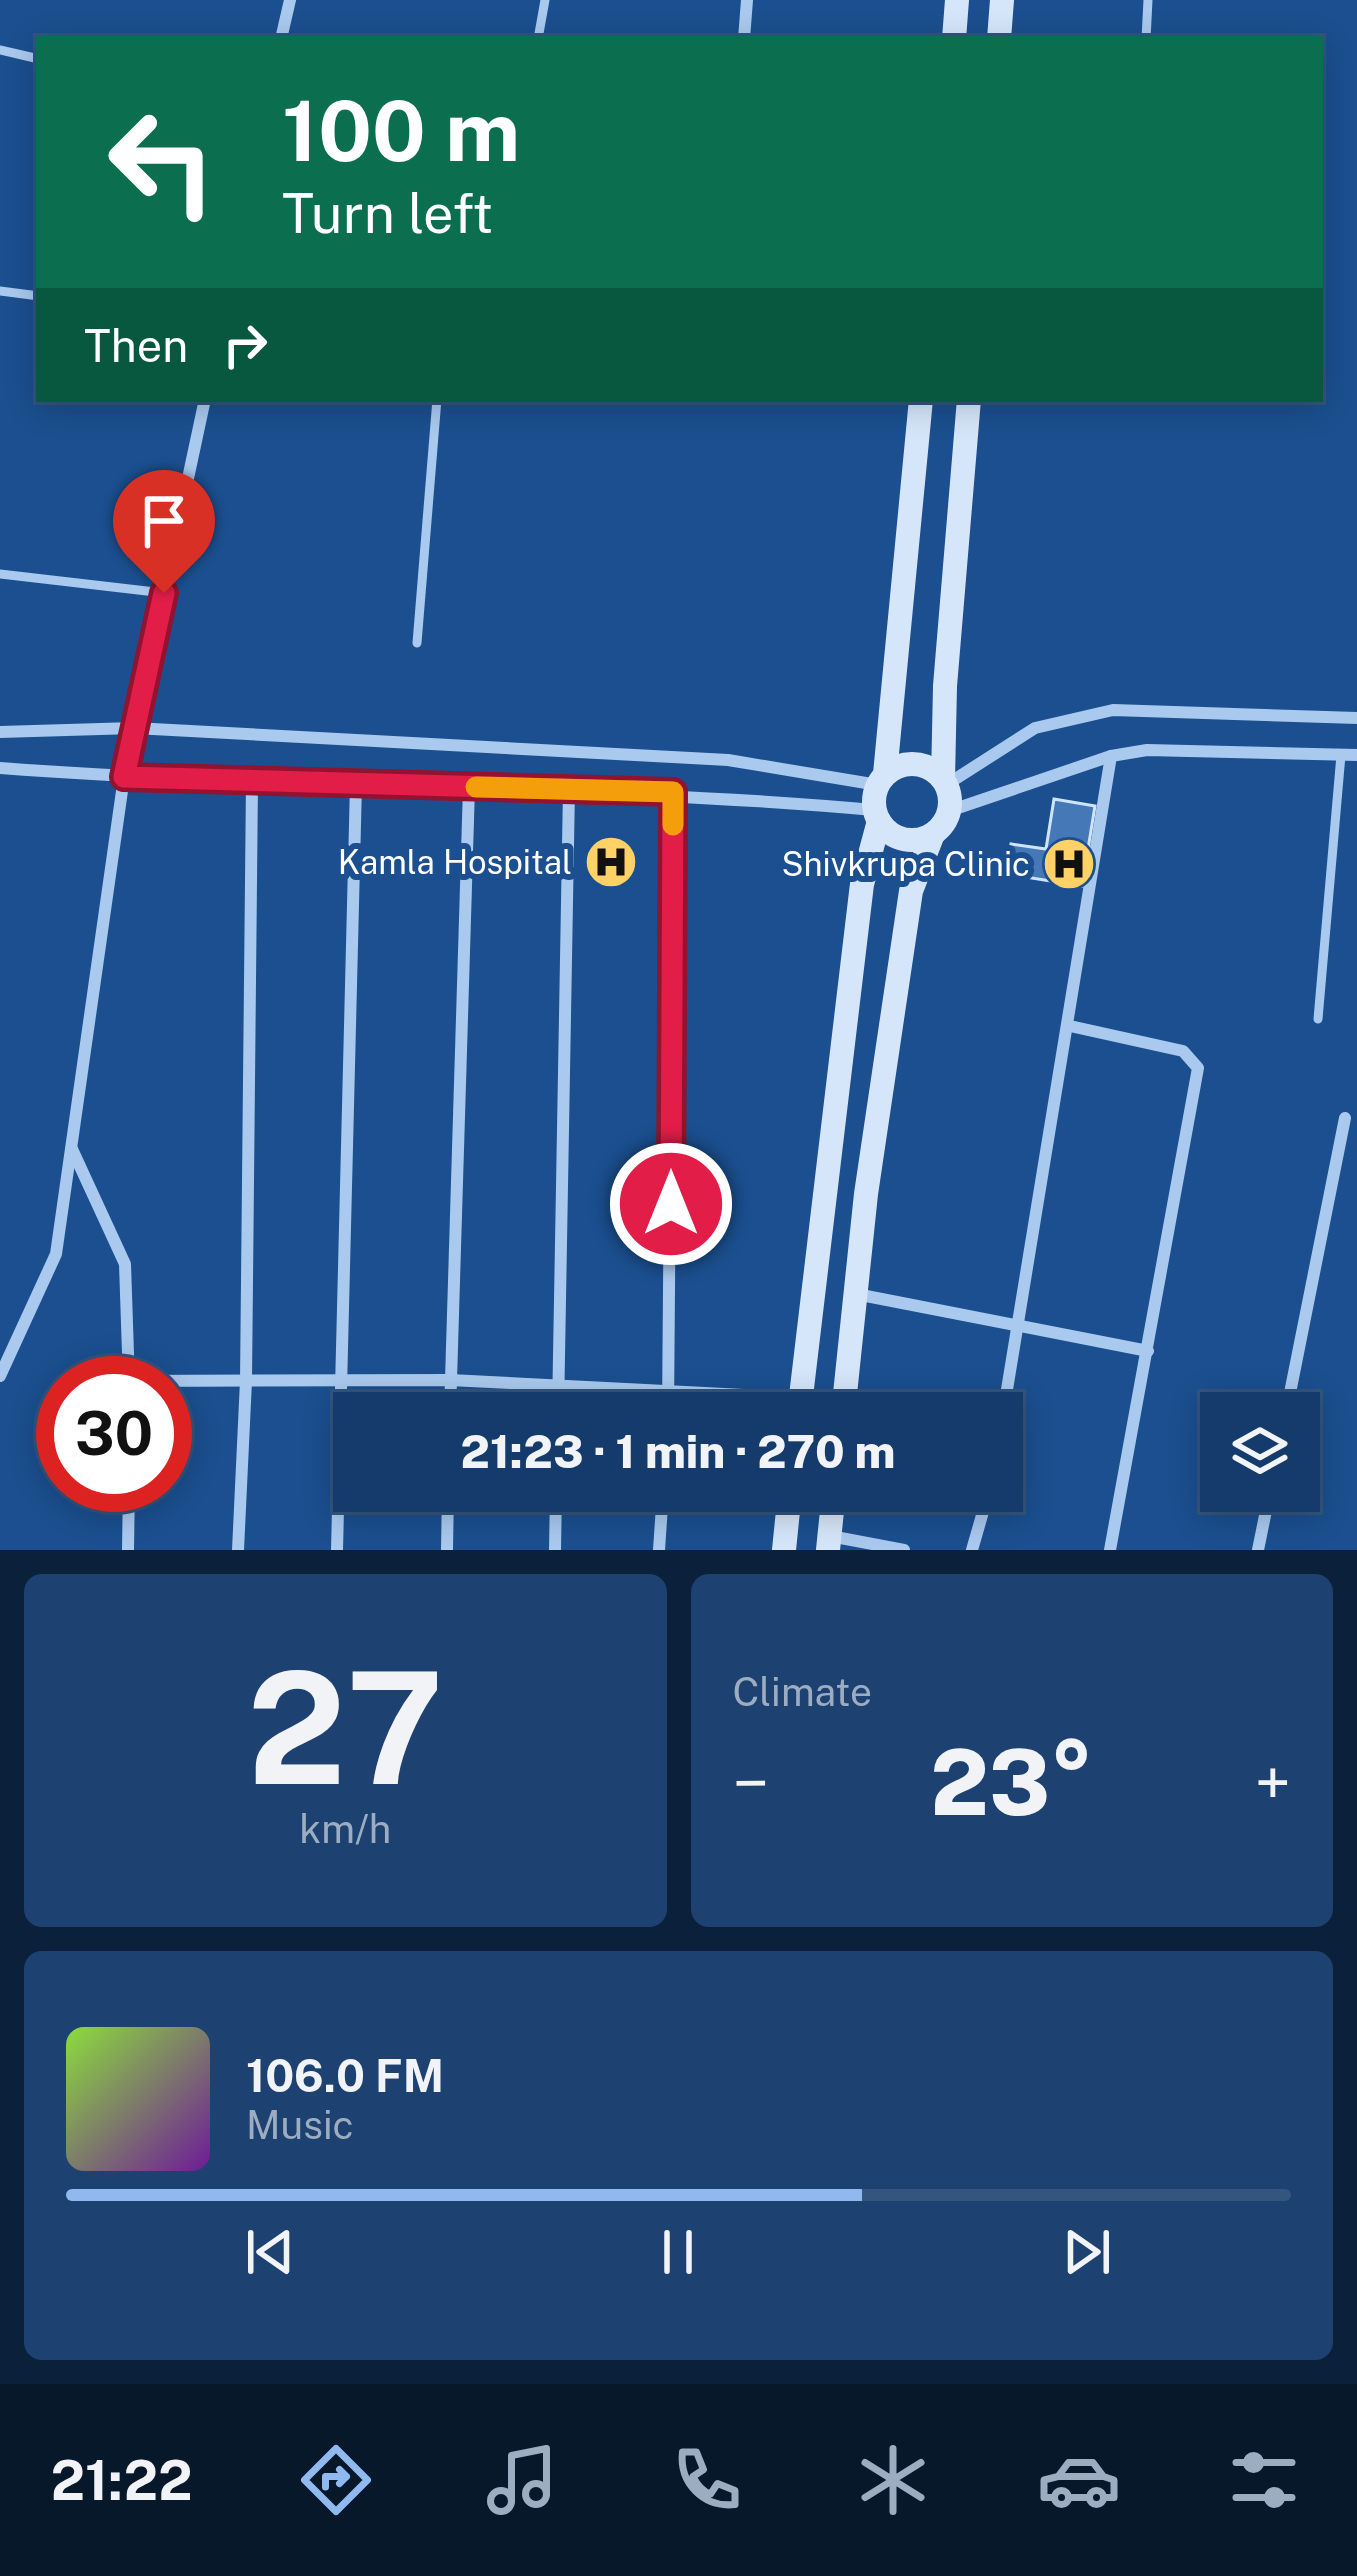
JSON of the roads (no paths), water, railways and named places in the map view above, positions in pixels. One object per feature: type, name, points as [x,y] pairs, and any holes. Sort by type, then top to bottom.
[{"type":"main road","points":[[954,36],[957,0]]},
{"type":"main road","points":[[998,36],[1002,0]]},
{"type":"main road","points":[[801,1392],[862,884],[879,798],[921,402]]},
{"type":"main road","points":[[844,1392],[910,890],[933,834],[949,811],[944,782],[969,402]]},
{"type":"main road","points":[[879,798],[896,767],[922,765],[944,782]]},
{"type":"main road","points":[[879,798],[909,841],[933,834]]},
{"type":"main road","points":[[784,1550],[788,1512]]},
{"type":"main road","points":[[829,1543],[832,1512]]},
{"type":"street","points":[[282,36],[290,0]]},
{"type":"street","points":[[744,36],[747,0]]},
{"type":"street","points":[[0,1376],[56,1254],[124,777],[204,402]]},
{"type":"street","points":[[944,782],[1035,728],[1114,710],[1357,718]]},
{"type":"street","points":[[0,732],[134,728],[728,760],[879,798]]},
{"type":"street","points":[[949,811],[1111,756],[1147,750],[1357,755]]},
{"type":"street","points":[[1007,1392],[1111,756]]},
{"type":"street","points":[[0,768],[124,777],[879,798]]},
{"type":"street","points":[[238,1550],[246,1381],[252,781]]},
{"type":"street","points":[[338,1550],[356,784]]},
{"type":"street","points":[[451,1392],[469,787]]},
{"type":"street","points":[[558,1392],[569,789]]},
{"type":"street","points":[[670,1392],[673,792]]},
{"type":"street","points":[[1070,1026],[1183,1051],[1198,1068],[1110,1550]]},
{"type":"street","points":[[1290,1392],[1345,1118]]},
{"type":"street","points":[[71,1148],[125,1264],[128,1356]]},
{"type":"street","points":[[855,1294],[1148,1351]]},
{"type":"street","points":[[192,1381],[451,1379],[702,1392]]},
{"type":"street","points":[[128,1550],[129,1512]]},
{"type":"street","points":[[446,1550],[447,1512]]},
{"type":"street","points":[[555,1550],[556,1512]]},
{"type":"street","points":[[659,1550],[662,1512]]},
{"type":"street","points":[[972,1550],[982,1512]]},
{"type":"street","points":[[1258,1550],[1266,1512]]},
{"type":"street","points":[[829,1543],[904,1550]]},
{"type":"lane","points":[[539,36],[545,0]]},
{"type":"lane","points":[[1146,36],[1148,0]]},
{"type":"lane","points":[[0,50],[36,58]]},
{"type":"lane","points":[[0,291],[36,296]]},
{"type":"lane","points":[[417,643],[437,402]]},
{"type":"lane","points":[[0,574],[164,593]]},
{"type":"lane","points":[[1318,1019],[1341,754]]},
{"type":"place","name":"Kamla Hospital","points":[[611,862]]},
{"type":"place","name":"Shivkrupa Clinic","points":[[1069,864]]}]
